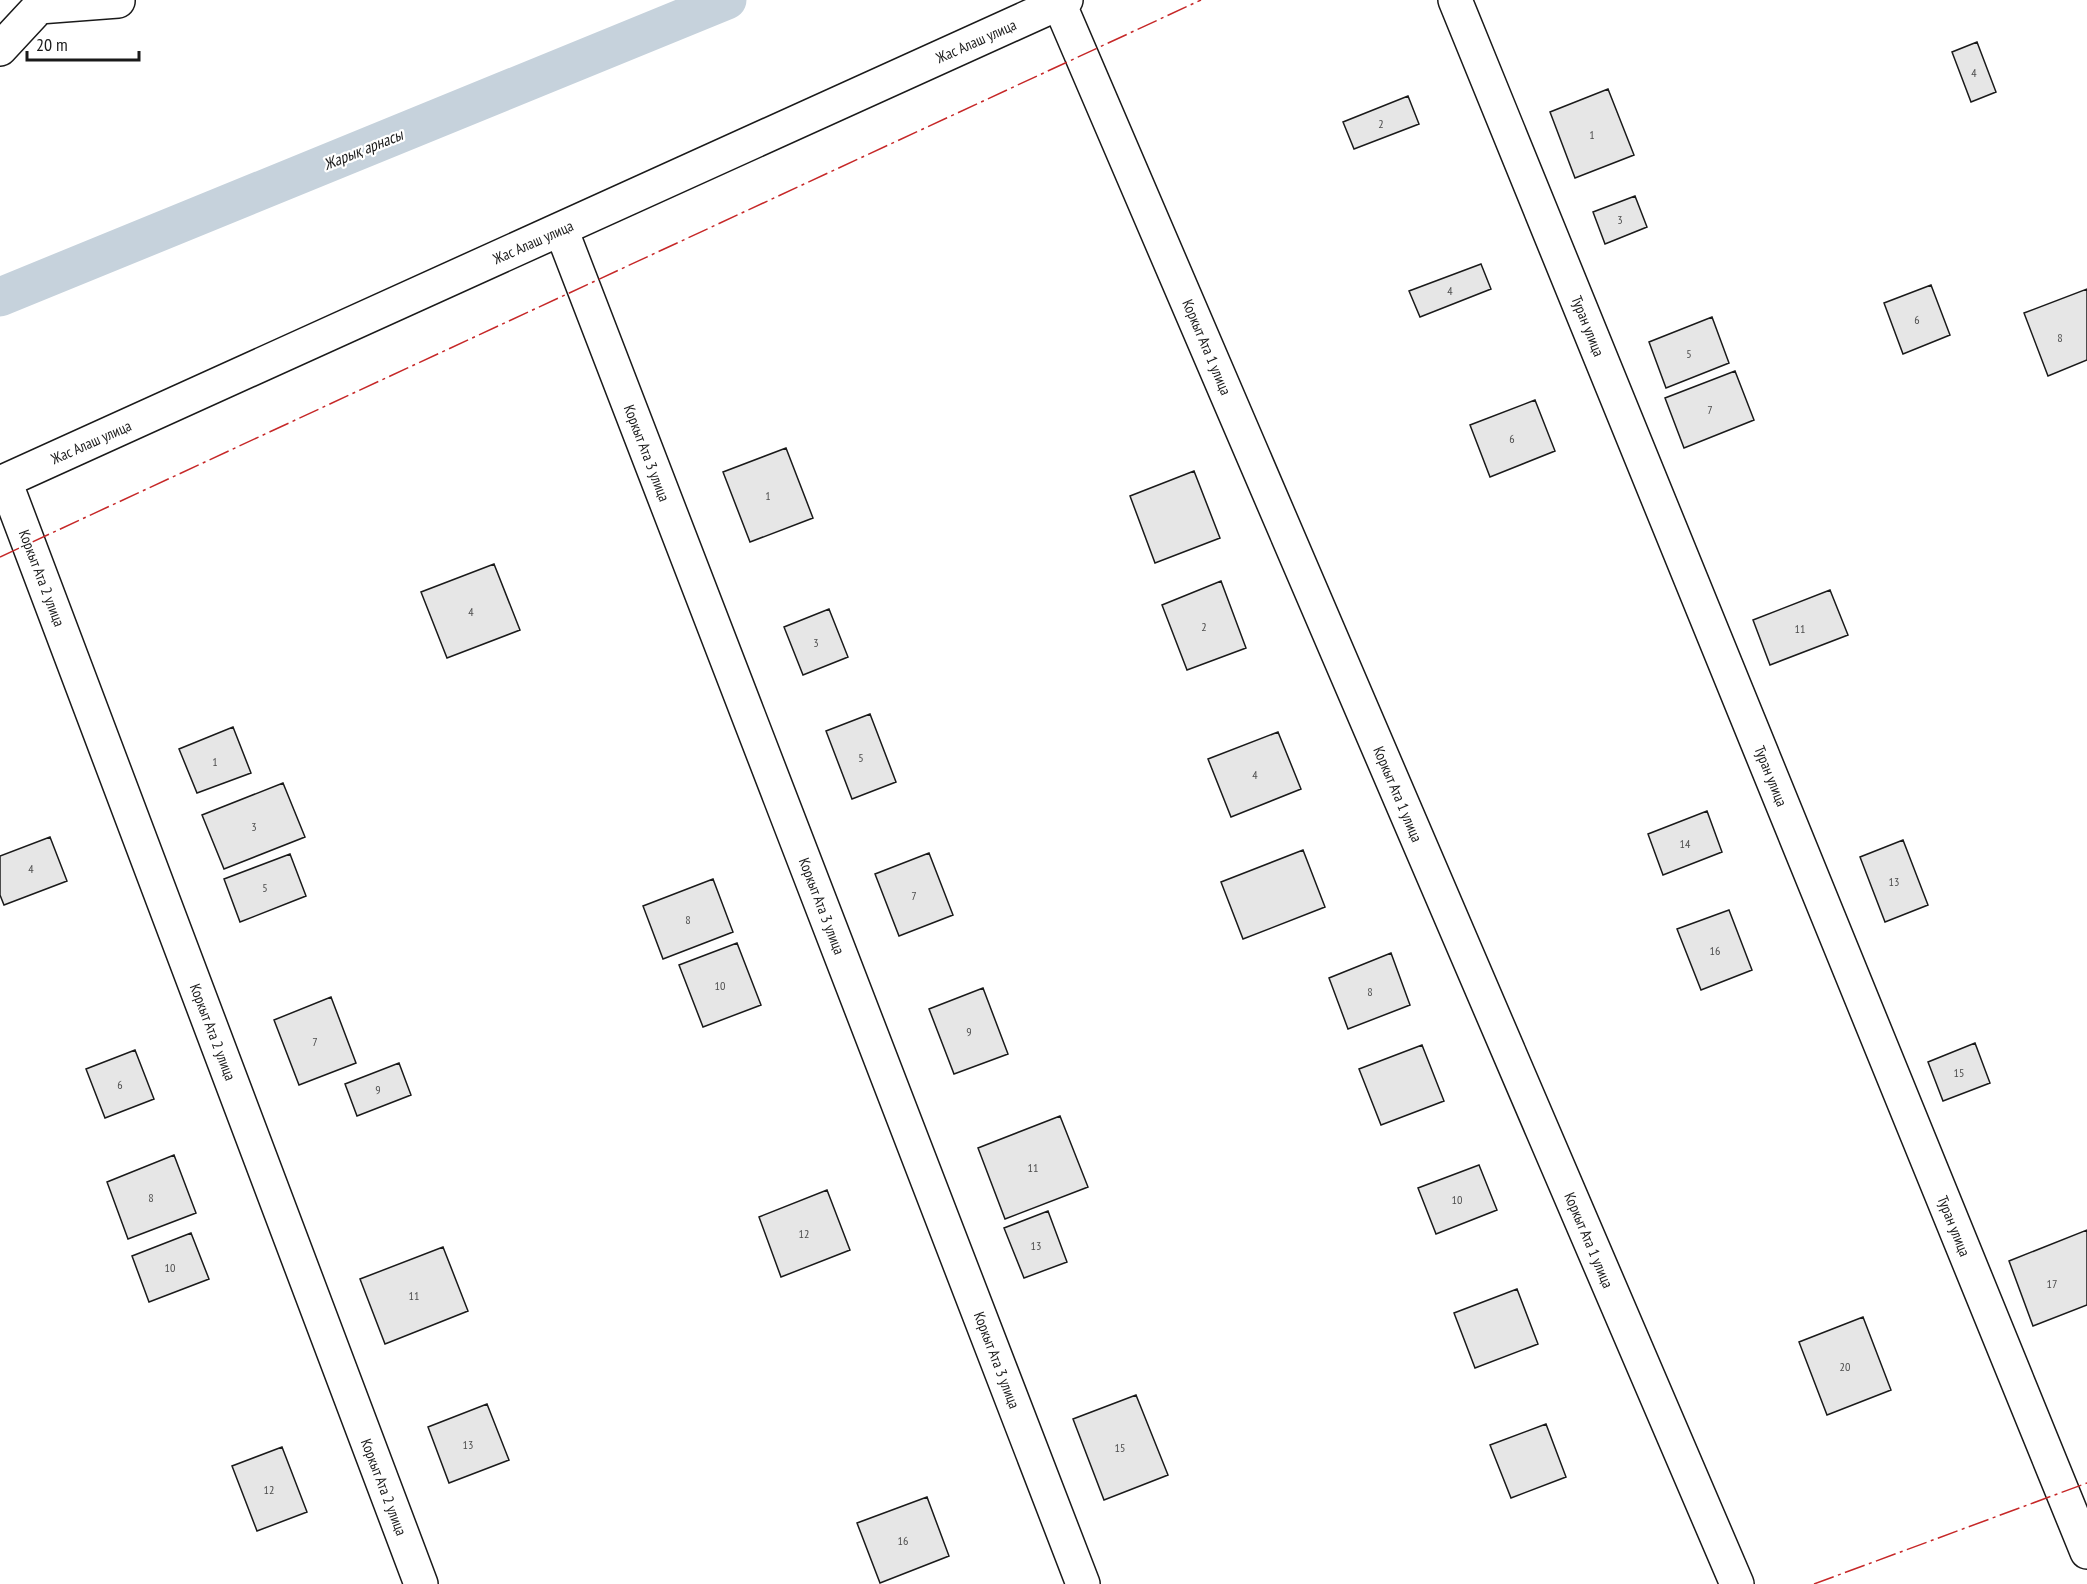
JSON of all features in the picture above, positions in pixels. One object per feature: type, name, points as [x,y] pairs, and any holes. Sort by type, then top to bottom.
[{"type":"street","name":"Туран улица","points":[[1455,0],[2087,1552]]},
{"type":"street","points":[[0,49],[39,7],[118,1]]},
{"type":"street","name":"Жас Алаш улица","points":[[3,482],[1063,2]]},
{"type":"street","name":"Коркыт Ата 1 улица","points":[[1063,2],[1737,1584]]},
{"type":"street","name":"Коркыт Ата 3 улица","points":[[561,229],[1083,1584]]},
{"type":"street","name":"Коркыт Ата 2 улица","points":[[3,482],[421,1584]]},
{"type":"building","points":[[1977,42],[1996,92],[1971,102],[1952,52]]},
{"type":"building","points":[[1608,89],[1634,155],[1575,178],[1550,112]]},
{"type":"building","points":[[1408,96],[1419,124],[1354,149],[1343,122]]},
{"type":"building","points":[[1635,196],[1647,227],[1605,244],[1593,212]]},
{"type":"building","points":[[1481,264],[1491,289],[1420,317],[1409,291]]},
{"type":"building","points":[[1931,285],[1950,335],[1903,354],[1884,303]]},
{"type":"building","points":[[2087,289],[2087,360],[2048,376],[2024,313]]},
{"type":"building","points":[[1712,317],[1729,363],[1666,388],[1649,342]]},
{"type":"building","points":[[1735,371],[1754,420],[1684,448],[1665,398]]},
{"type":"building","points":[[1535,400],[1555,451],[1490,477],[1470,425]]},
{"type":"building","points":[[786,448],[813,518],[750,542],[723,472]]},
{"type":"building","points":[[1194,471],[1220,538],[1155,563],[1130,496]]},
{"type":"building","points":[[494,564],[520,630],[447,658],[421,592]]},
{"type":"building","points":[[1221,581],[1246,648],[1187,670],[1162,605]]},
{"type":"building","points":[[1830,590],[1848,635],[1770,665],[1753,620]]},
{"type":"building","points":[[829,609],[848,657],[803,675],[784,627]]},
{"type":"building","points":[[870,714],[896,782],[852,799],[826,731]]},
{"type":"building","points":[[233,727],[251,773],[197,793],[179,749]]},
{"type":"building","points":[[1278,732],[1301,789],[1231,817],[1208,759]]},
{"type":"building","points":[[283,783],[305,837],[224,869],[202,815]]},
{"type":"building","points":[[1707,811],[1722,852],[1663,875],[1648,834]]},
{"type":"building","points":[[50,837],[67,881],[4,905],[0,895],[0,856]]},
{"type":"building","points":[[1903,840],[1928,905],[1885,922],[1860,857]]},
{"type":"building","points":[[1303,850],[1325,907],[1243,939],[1221,882]]},
{"type":"building","points":[[929,853],[953,915],[899,936],[875,874]]},
{"type":"building","points":[[290,854],[306,896],[240,922],[224,879]]},
{"type":"building","points":[[713,879],[733,932],[663,959],[643,906]]},
{"type":"building","points":[[1729,910],[1752,970],[1701,990],[1677,929]]},
{"type":"building","points":[[737,943],[761,1005],[703,1027],[679,965]]},
{"type":"building","points":[[1391,953],[1410,1005],[1348,1029],[1329,978]]},
{"type":"building","points":[[983,988],[1008,1054],[954,1074],[929,1009]]},
{"type":"building","points":[[331,997],[356,1063],[299,1085],[274,1020]]},
{"type":"building","points":[[1975,1043],[1990,1083],[1943,1101],[1928,1062]]},
{"type":"building","points":[[1422,1045],[1444,1101],[1381,1125],[1359,1069]]},
{"type":"building","points":[[135,1050],[154,1099],[105,1118],[86,1069]]},
{"type":"building","points":[[399,1063],[411,1095],[357,1116],[345,1084]]},
{"type":"building","points":[[1060,1116],[1088,1187],[1005,1219],[978,1148]]},
{"type":"building","points":[[174,1155],[196,1213],[128,1239],[107,1182]]},
{"type":"building","points":[[1479,1165],[1497,1210],[1436,1234],[1418,1188]]},
{"type":"building","points":[[827,1190],[850,1250],[781,1277],[759,1217]]},
{"type":"building","points":[[1048,1211],[1067,1262],[1024,1278],[1004,1228]]},
{"type":"building","points":[[2087,1230],[2087,1305],[2033,1326],[2009,1261]]},
{"type":"building","points":[[191,1233],[209,1279],[149,1302],[132,1256]]},
{"type":"building","points":[[443,1247],[468,1311],[385,1344],[360,1279]]},
{"type":"building","points":[[1517,1289],[1538,1344],[1475,1368],[1454,1313]]},
{"type":"building","points":[[1863,1317],[1891,1390],[1827,1415],[1799,1342]]},
{"type":"building","points":[[1136,1395],[1168,1475],[1104,1500],[1073,1419]]},
{"type":"building","points":[[487,1404],[509,1460],[449,1483],[428,1427]]},
{"type":"building","points":[[1546,1424],[1566,1477],[1511,1498],[1490,1445]]},
{"type":"building","points":[[282,1447],[307,1512],[257,1531],[232,1466]]},
{"type":"building","points":[[927,1497],[949,1556],[880,1583],[857,1523]]},
{"type":"waterway","name":"Жарық арнасы","points":[[0,297],[727,0]]},
{"type":"power","points":[[0,557],[1201,0]]},
{"type":"power","points":[[1814,1584],[2087,1483]]}]
